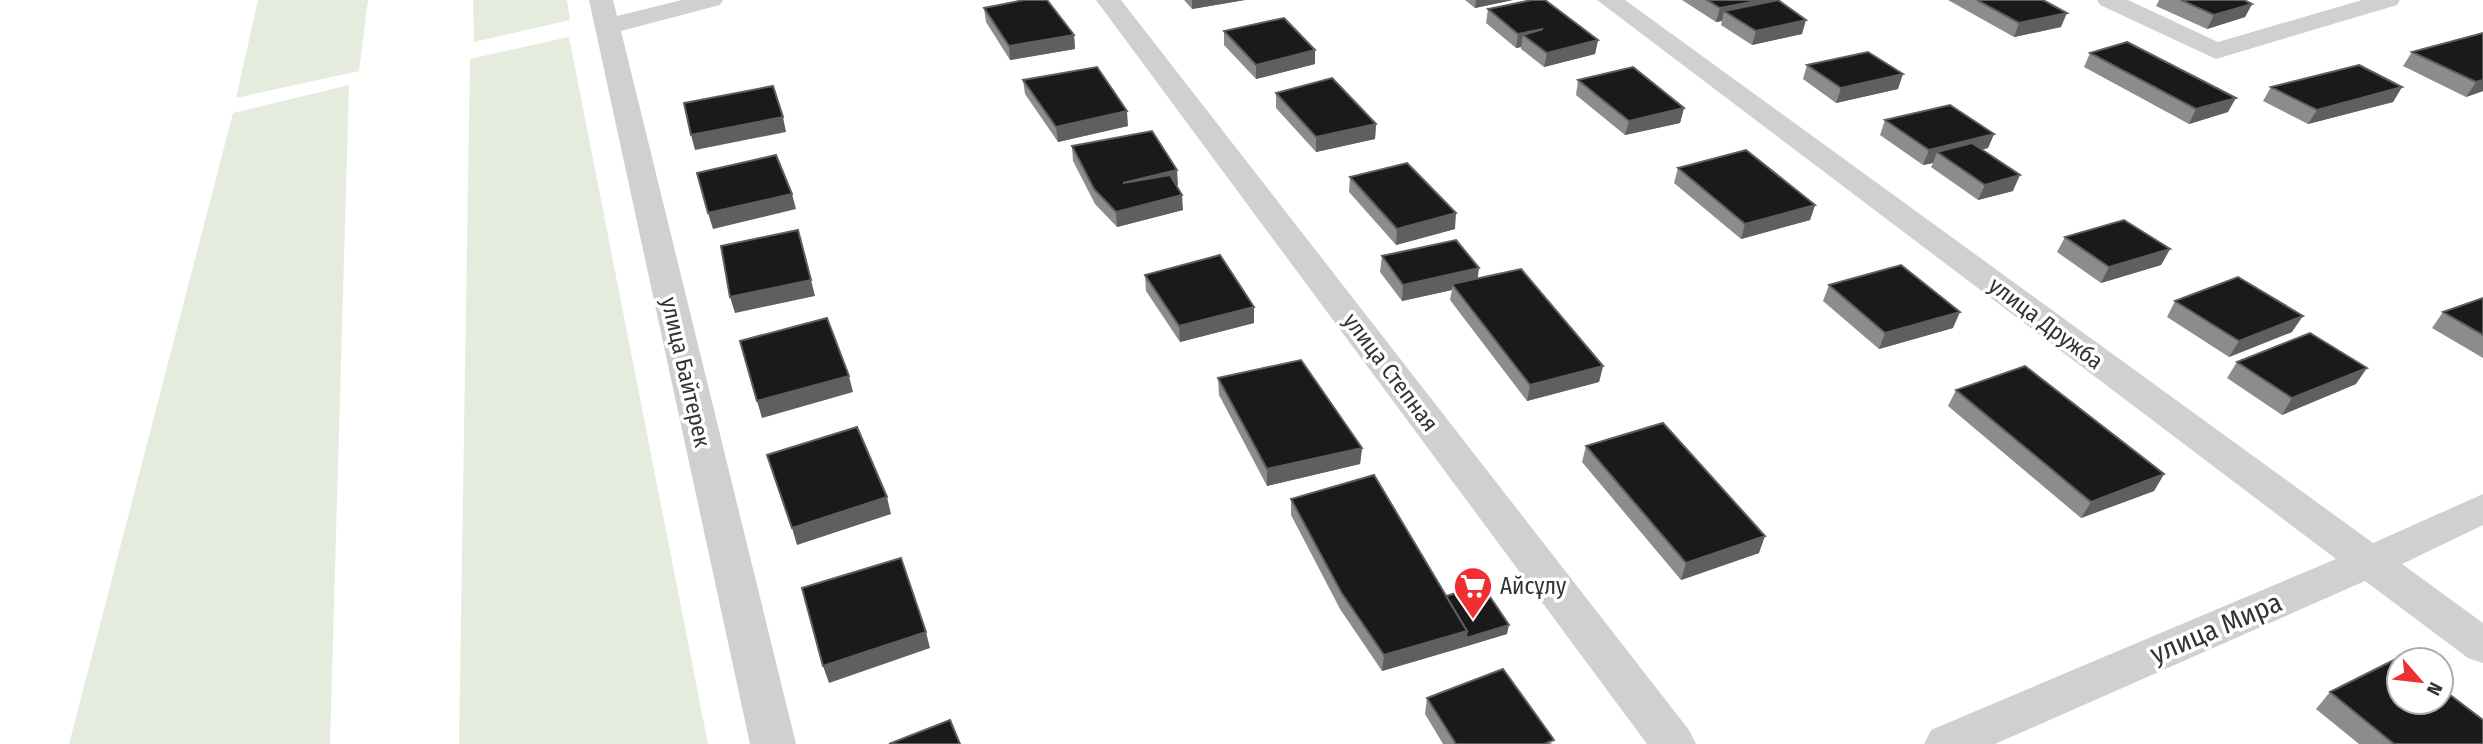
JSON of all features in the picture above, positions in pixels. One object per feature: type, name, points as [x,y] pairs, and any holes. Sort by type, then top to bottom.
[{"type":"street","points":[[603,14],[711,0]]},
{"type":"street","name":"улица Степная","points":[[1108,0],[1674,744]]},
{"type":"street","name":"улица Дружба","points":[[1609,0],[2483,646]]},
{"type":"street","points":[[2109,0],[2216,51],[2388,0]]},
{"type":"street","name":"улица Байтерек","points":[[603,14],[773,744]]},
{"type":"street","name":"улица Мира","points":[[1947,744],[2369,562],[2483,508]]},
{"type":"shaded area","points":[[258,0],[368,0],[359,71],[236,98]]},
{"type":"shaded area","points":[[473,0],[567,0],[570,20],[474,42]]},
{"type":"shaded area","points":[[569,37],[708,744],[459,744],[470,59]]},
{"type":"shaded area","points":[[349,85],[330,744],[69,744],[233,113]]},
{"type":"building","points":[[1024,0],[1047,0],[1074,35],[1009,46],[984,8]]},
{"type":"building","points":[[1545,0],[1598,40],[1547,53],[1523,35],[1543,29],[1518,34],[1488,9]]},
{"type":"building","points":[[1707,0],[1762,0],[1720,8]]},
{"type":"building","points":[[1778,0],[1806,20],[1756,31],[1724,11]]},
{"type":"building","points":[[1977,0],[2043,0],[2067,13],[2019,23]]},
{"type":"building","points":[[2181,0],[2244,0],[2252,4],[2214,15]]},
{"type":"building","points":[[1284,18],[1315,50],[1256,65],[1224,31]]},
{"type":"building","points":[[2483,33],[2483,80],[2476,82],[2412,52]]},
{"type":"building","points":[[2127,42],[2236,98],[2196,109],[2090,53]]},
{"type":"building","points":[[1868,52],[1903,74],[1841,88],[1807,65]]},
{"type":"building","points":[[2359,65],[2402,87],[2317,110],[2271,87]]},
{"type":"building","points":[[1097,67],[1127,111],[1056,127],[1023,80]]},
{"type":"building","points":[[1633,67],[1684,108],[1629,121],[1578,80]]},
{"type":"building","points":[[1332,78],[1376,124],[1316,137],[1276,93]]},
{"type":"building","points":[[773,86],[783,117],[691,135],[684,103]]},
{"type":"building","points":[[1950,105],[1994,134],[1929,150],[1885,120]]},
{"type":"building","points":[[1152,131],[1177,170],[1123,183],[1170,175],[1182,195],[1116,212],[1094,189],[1072,146]]},
{"type":"building","points":[[1972,143],[2020,175],[1985,185],[1937,152]]},
{"type":"building","points":[[1746,150],[1815,205],[1745,224],[1678,168]]},
{"type":"building","points":[[776,155],[792,194],[708,213],[697,173]]},
{"type":"building","points":[[1407,163],[1456,213],[1397,229],[1350,177]]},
{"type":"building","points":[[2124,220],[2170,249],[2109,267],[2065,237]]},
{"type":"building","points":[[798,230],[811,280],[730,297],[721,246]]},
{"type":"building","points":[[1456,240],[1479,268],[1403,285],[1382,256]]},
{"type":"building","points":[[1220,255],[1254,307],[1179,326],[1145,275]]},
{"type":"building","points":[[1901,265],[1960,312],[1885,333],[1829,285]]},
{"type":"building","points":[[1521,269],[1603,366],[1530,385],[1452,284]]},
{"type":"building","points":[[2238,277],[2303,316],[2239,341],[2175,301]]},
{"type":"building","points":[[2483,298],[2483,335],[2443,312]]},
{"type":"building","points":[[827,318],[849,376],[757,401],[740,341]]},
{"type":"building","points":[[2310,333],[2367,368],[2292,398],[2237,362]]},
{"type":"building","points":[[1301,360],[1362,448],[1267,469],[1218,378]]},
{"type":"building","points":[[2025,366],[2164,474],[2091,502],[1956,390]]},
{"type":"building","points":[[1663,423],[1765,536],[1686,563],[1586,446]]},
{"type":"building","points":[[857,427],[887,497],[792,528],[767,455]]},
{"type":"building","points":[[1374,475],[1467,631],[1384,655],[1341,592],[1291,499]]},
{"type":"building","points":[[901,558],[926,632],[823,666],[802,588]]},
{"type":"building","name":"Айсұлу","points":[[1482,585],[1509,625],[1466,638],[1467,631],[1446,596]]},
{"type":"building","points":[[2385,664],[2385,716],[2455,716],[2455,699],[2483,720],[2483,744],[2394,744],[2330,692]]},
{"type":"building","points":[[1503,669],[1554,740],[1544,744],[1456,744],[1427,698]]},
{"type":"building","points":[[950,720],[960,744],[889,744]]},
{"type":"place","name":"Айсұлу","points":[[1473,620]]}]
